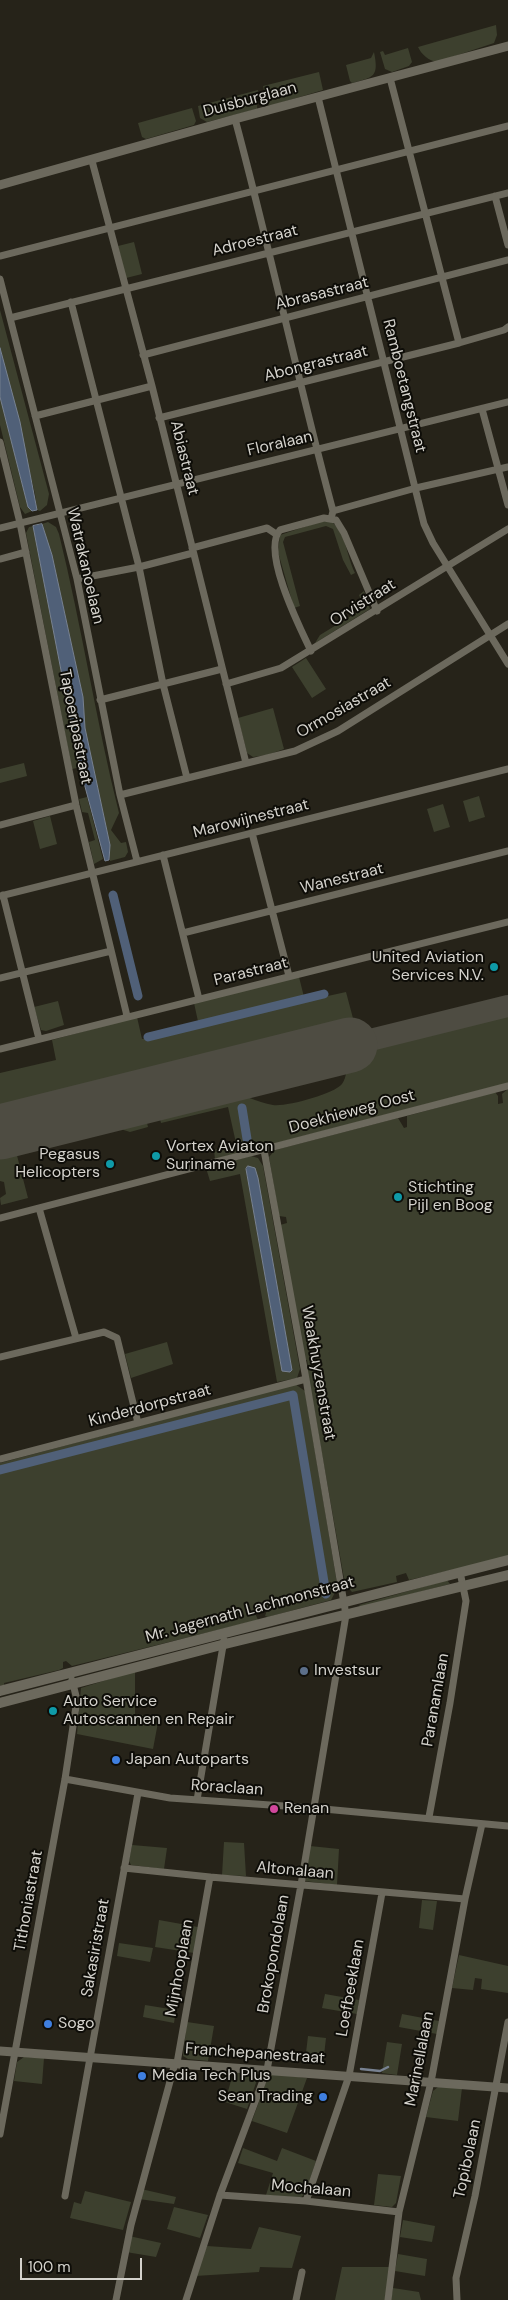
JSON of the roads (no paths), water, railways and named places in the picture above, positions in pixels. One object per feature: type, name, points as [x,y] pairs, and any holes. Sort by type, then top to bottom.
[{"type":"main road","name":"Mr. Jagernath Lachmonstraat","points":[[0,1691],[508,1560]]},
{"type":"main road","name":"Mr. Jagernath Lachmonstraat","points":[[0,1702],[225,1644],[508,1575]]},
{"type":"street","name":"Duisburglaan","points":[[0,185],[92,161],[235,119],[508,46]]},
{"type":"street","points":[[390,78],[459,343]]},
{"type":"street","name":"Ramboetangstraat","points":[[318,97],[424,524],[433,543],[508,664]]},
{"type":"street","points":[[235,119],[270,251],[332,514],[341,526],[377,611]]},
{"type":"street","points":[[0,256],[508,126]]},
{"type":"street","name":"Abiastraat","points":[[92,161],[152,386],[246,763]]},
{"type":"street","name":"Adroestraat","points":[[10,318],[270,251],[508,193]]},
{"type":"street","points":[[495,196],[508,245]]},
{"type":"street","name":"Abrasastraat","points":[[143,354],[508,260]]},
{"type":"street","name":"Watrakanoelaan","points":[[0,279],[77,579],[120,795],[137,862]]},
{"type":"street","points":[[71,302],[139,567],[163,684],[187,778]]},
{"type":"street","name":"Abongrastraat","points":[[159,418],[459,343],[504,330],[508,327]]},
{"type":"street","points":[[35,416],[152,386]]},
{"type":"street","name":"Floralaan","points":[[0,528],[508,402]]},
{"type":"street","points":[[482,409],[508,505]]},
{"type":"street","name":"Tapoeripastraat","points":[[0,442],[20,523],[76,805],[127,1016]]},
{"type":"street","points":[[311,651],[290,610],[275,556],[276,534],[285,527],[416,488],[508,467]]},
{"type":"street","points":[[77,579],[139,567],[266,528],[276,534]]},
{"type":"street","name":"Orvistraat","points":[[226,684],[281,668],[377,611],[508,529]]},
{"type":"street","points":[[0,559],[26,552]]},
{"type":"street","name":"Ormosiastraat","points":[[120,795],[295,751],[338,731],[508,624]]},
{"type":"street","points":[[100,700],[222,670]]},
{"type":"street","name":"Marowijnestraat","points":[[1,895],[508,769]]},
{"type":"street","points":[[0,824],[76,805]]},
{"type":"street","points":[[252,833],[289,976]]},
{"type":"street","name":"Wanestraat","points":[[183,933],[508,851]]},
{"type":"street","points":[[163,855],[199,999]]},
{"type":"street","points":[[1,895],[39,1039]]},
{"type":"street","name":"Parastraat","points":[[0,1049],[508,922]]},
{"type":"street","points":[[0,978],[111,951]]},
{"type":"street","name":"Doekhieweg Oost","points":[[0,1218],[508,1086]]},
{"type":"street","name":"Waakhuyzenstraat","points":[[264,1150],[344,1601]]},
{"type":"street","points":[[39,1208],[76,1338]]},
{"type":"street","points":[[0,1357],[104,1332],[117,1338],[138,1424]]},
{"type":"street","name":"Kinderdorpstraat","points":[[0,1459],[306,1379]]},
{"type":"street","name":"Paranamlaan","points":[[429,1818],[466,1600],[460,1572]]},
{"type":"street","name":"Brokopondolaan","points":[[186,2300],[220,2196],[267,2070],[301,1885],[346,1615],[344,1601]]},
{"type":"street","points":[[197,1800],[225,1644],[223,1632]]},
{"type":"street","name":"Tithoniastraat","points":[[0,2134],[65,1779],[77,1700],[71,1673]]},
{"type":"street","name":"Roraclaan","points":[[65,1779],[138,1793],[197,1800],[313,1808],[508,1826]]},
{"type":"street","name":"Sakasiristraat","points":[[65,2196],[138,1793]]},
{"type":"street","name":"Marinellalaan","points":[[388,2300],[400,2212],[431,2082],[465,1899],[482,1824]]},
{"type":"street","name":"Altonalaan","points":[[124,1868],[210,1878],[465,1899]]},
{"type":"street","name":"Mijnhooplaan","points":[[116,2300],[138,2204],[176,2063],[210,1878]]},
{"type":"street","name":"Loefbeeklaan","points":[[306,2201],[349,2076],[382,1893]]},
{"type":"street","name":"Topibolaan","points":[[457,2300],[456,2278],[497,2087],[508,2022]]},
{"type":"street","name":"Franchepanestraat","points":[[0,2051],[508,2088]]},
{"type":"street","name":"Mochalaan","points":[[220,2196],[306,2201],[400,2212]]},
{"type":"street","points":[[296,2300],[302,2272]]},
{"type":"water","points":[[0,348],[20,422],[37,510],[32,511],[28,507],[0,397]]},
{"type":"water","points":[[42,524],[52,555],[83,697],[85,728],[110,845],[109,860],[105,861],[80,768],[33,526]]},
{"type":"water","points":[[248,1166],[255,1168],[258,1178],[292,1370],[290,1372],[282,1371],[246,1169]]},
{"type":"waterway","points":[[113,895],[138,996]]},
{"type":"waterway","points":[[148,1037],[324,994]]},
{"type":"waterway","points":[[242,1108],[247,1139]]},
{"type":"waterway","points":[[0,1470],[293,1395],[326,1594]]},
{"type":"waterway","points":[[361,2069],[380,2071],[388,2067]]},
{"type":"place","name":"United Aviation Services N.V.","points":[[494,967]]},
{"type":"place","name":"Vortex Aviaton Suriname","points":[[156,1156]]},
{"type":"place","name":"Pegasus Helicopters","points":[[110,1164]]},
{"type":"place","name":"Stichting Pijl en Boog","points":[[398,1197]]},
{"type":"place","name":"Investsur","points":[[304,1671]]},
{"type":"place","name":"Auto Service Autoscannen en Repair","points":[[53,1711]]},
{"type":"place","name":"Japan Autoparts","points":[[116,1760]]},
{"type":"place","name":"Renan","points":[[274,1809]]},
{"type":"place","name":"Sogo","points":[[48,2024]]},
{"type":"place","name":"Media Tech Plus","points":[[142,2076]]},
{"type":"place","name":"Sean Trading","points":[[323,2097]]}]
